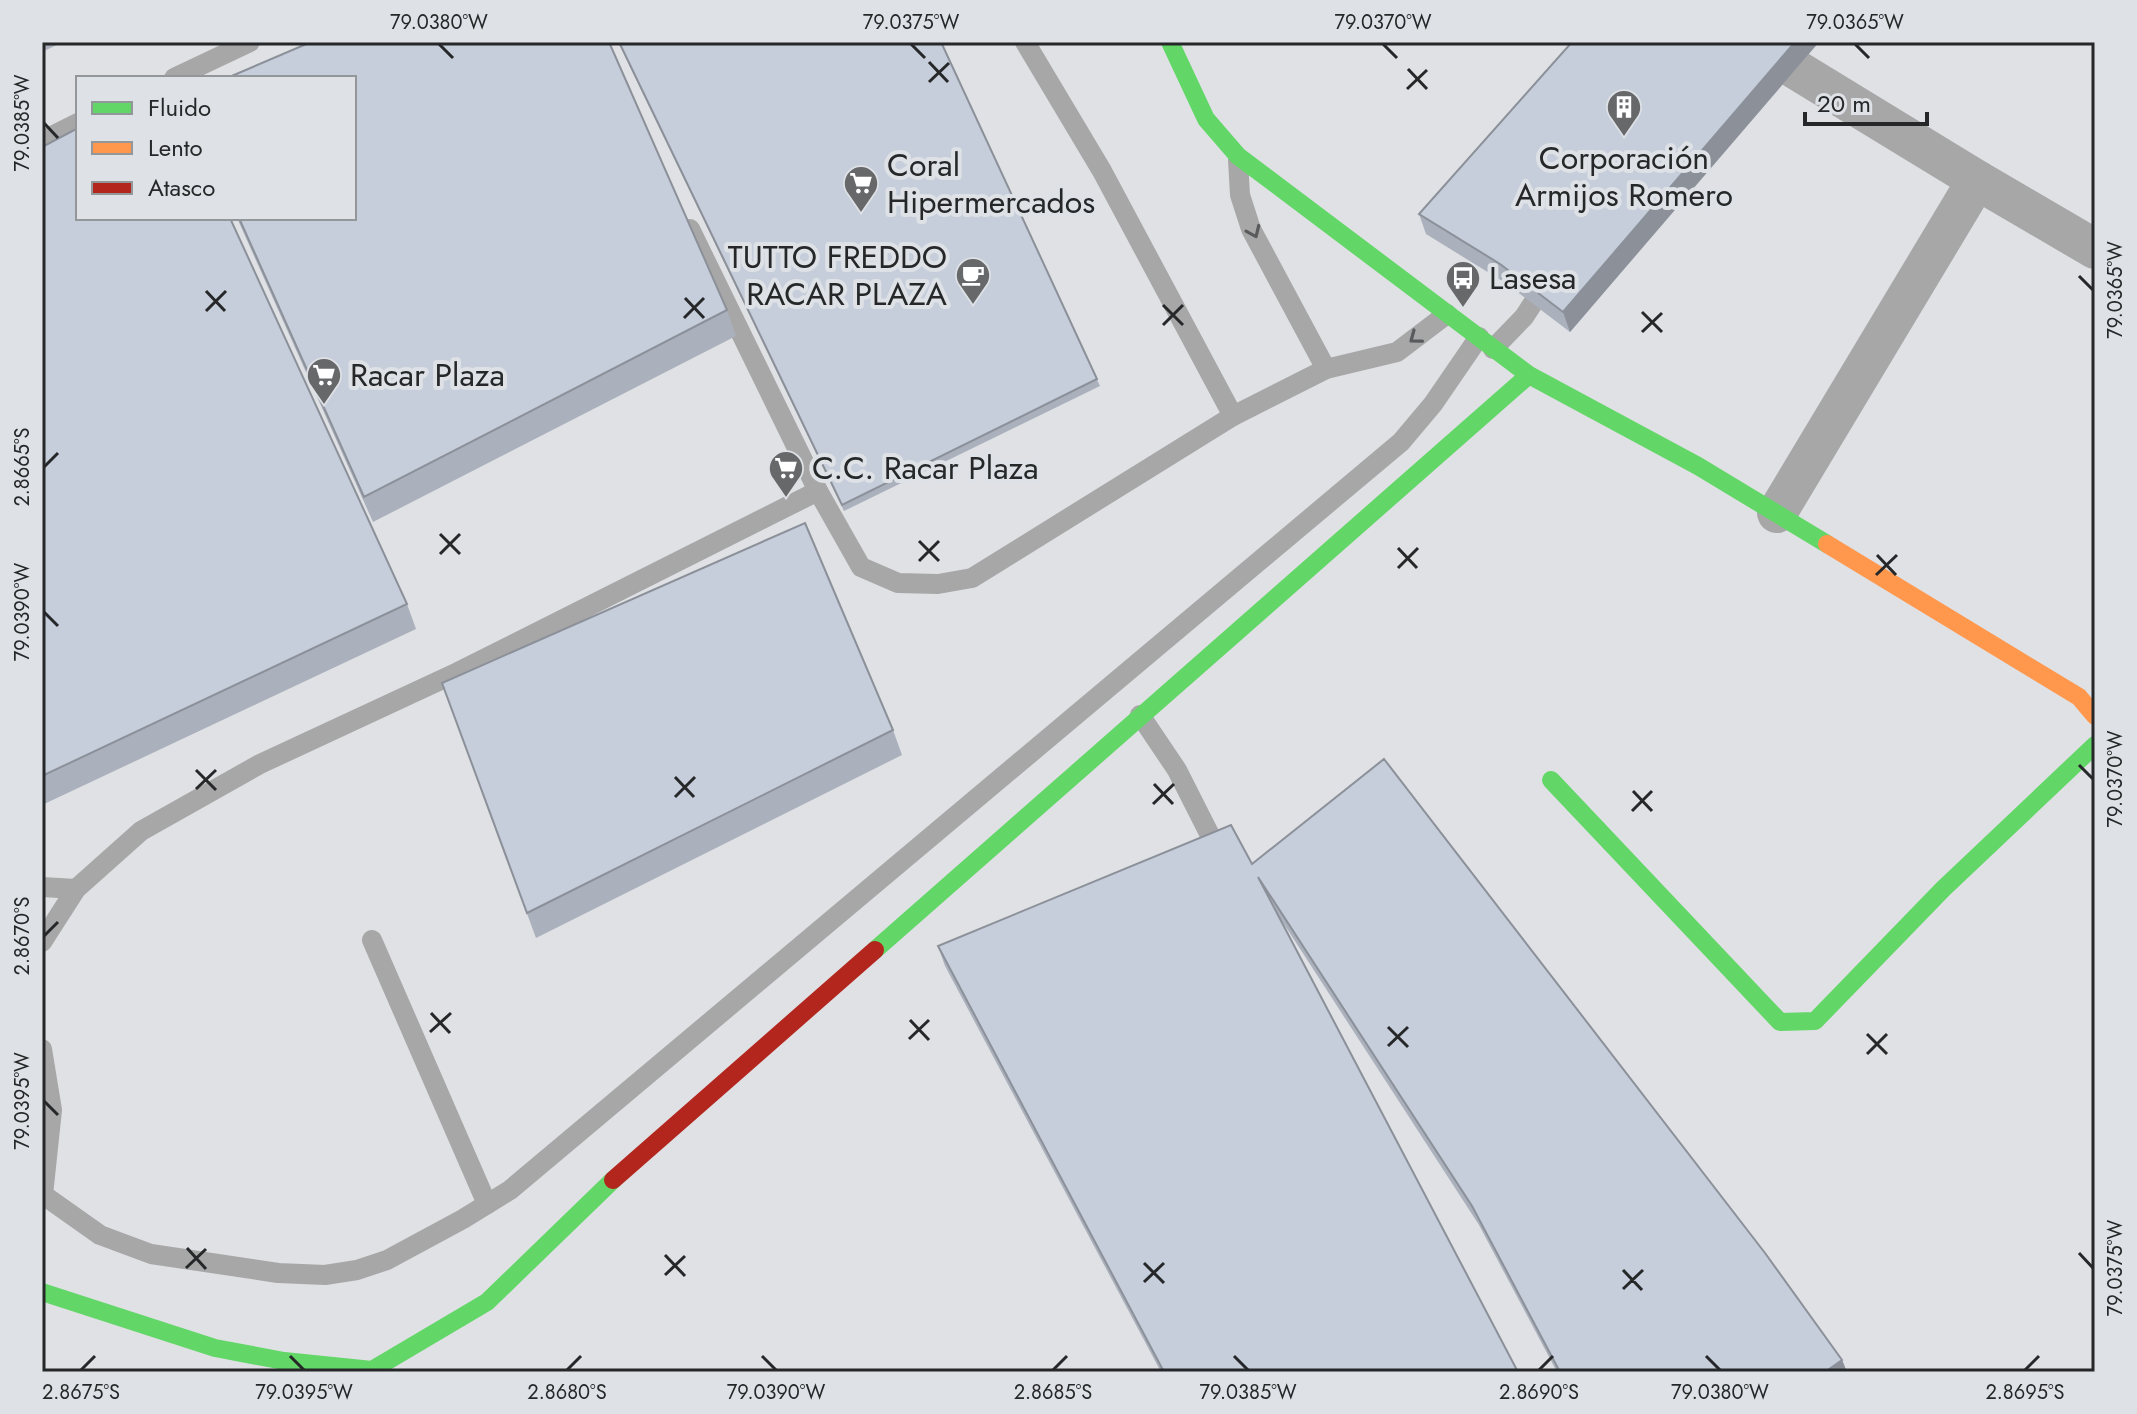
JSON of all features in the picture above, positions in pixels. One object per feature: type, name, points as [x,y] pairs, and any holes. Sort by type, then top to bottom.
[{"type":"street","points":[[1181,48],[1206,119],[1238,156],[1529,375],[1698,466],[2090,695]]},
{"type":"street","points":[[1787,64],[2095,249]]},
{"type":"street","points":[[1777,513],[1977,180]]},
{"type":"street","points":[[42,1292],[215,1348],[284,1361],[372,1370],[487,1302],[597,1194],[1529,375]]},
{"type":"street","points":[[1551,780],[1780,1022],[1815,1021],[1943,889],[2095,745]]},
{"type":"lane","points":[[178,76],[250,42]]},
{"type":"lane","points":[[1025,42],[1102,171],[1233,416]]},
{"type":"lane","points":[[42,141],[76,124]]},
{"type":"lane","points":[[1238,156],[1240,195],[1251,229],[1326,369]]},
{"type":"lane","points":[[681,210],[818,491],[861,567],[898,583],[938,584],[972,578],[1233,416],[1326,369],[1397,352],[1447,314]]},
{"type":"lane","points":[[42,1049],[52,1110],[43,1194],[100,1235],[151,1254],[302,1275],[357,1270],[387,1260],[510,1190],[1401,442],[1486,343],[1524,317],[1560,263]]},
{"type":"lane","points":[[42,942],[76,889],[141,831],[260,764],[458,672],[818,491]]},
{"type":"lane","points":[[1140,715],[1177,770],[1227,868]]},
{"type":"lane","points":[[42,887],[76,889]]},
{"type":"lane","points":[[372,940],[487,1204]]},
{"type":"building","points":[[311,42],[609,42],[727,310],[364,497],[240,220],[356,220],[356,76],[232,76]]},
{"type":"building","name":"Coral Hipermercados","points":[[619,42],[941,42],[1097,379],[842,505]]},
{"type":"building","name":"Corporación Armijos Romero","points":[[1572,42],[1795,42],[1563,312],[1500,264],[1419,214]]},
{"type":"building","points":[[76,129],[76,220],[231,220],[407,604],[42,776],[42,147]]},
{"type":"building","points":[[805,523],[893,730],[527,913],[442,683]]},
{"type":"building","points":[[1384,759],[1765,1253],[1842,1360],[1825,1372],[1560,1372],[1472,1206],[1258,877],[1518,1372],[1164,1372],[938,946],[1231,825],[1252,864]]},
{"type":"traffic: fast","points":[[1170,42],[1206,119],[1238,156],[1529,375],[1698,466],[1827,544]]},
{"type":"traffic: fast","points":[[875,950],[1529,375]]},
{"type":"traffic: fast","points":[[1551,780],[1780,1022],[1815,1021],[1943,889],[2095,745]]},
{"type":"traffic: fast","points":[[42,1292],[215,1348],[284,1361],[372,1370],[487,1302],[613,1180]]},
{"type":"traffic: slow","points":[[1827,544],[2079,697],[2095,716]]},
{"type":"traffic: jam","points":[[613,1180],[875,950]]},
{"type":"place","name":"Corporación Armijos Romero","points":[[1624,138]]},
{"type":"place","name":"Coral Hipermercados","points":[[861,214]]},
{"type":"place","name":"TUTTO FREDDO RACAR PLAZA","points":[[973,306]]},
{"type":"place","name":"Lasesa","points":[[1463,309]]},
{"type":"place","name":"Racar Plaza","points":[[324,406]]},
{"type":"place","name":"C.C. Racar Plaza","points":[[786,499]]}]
